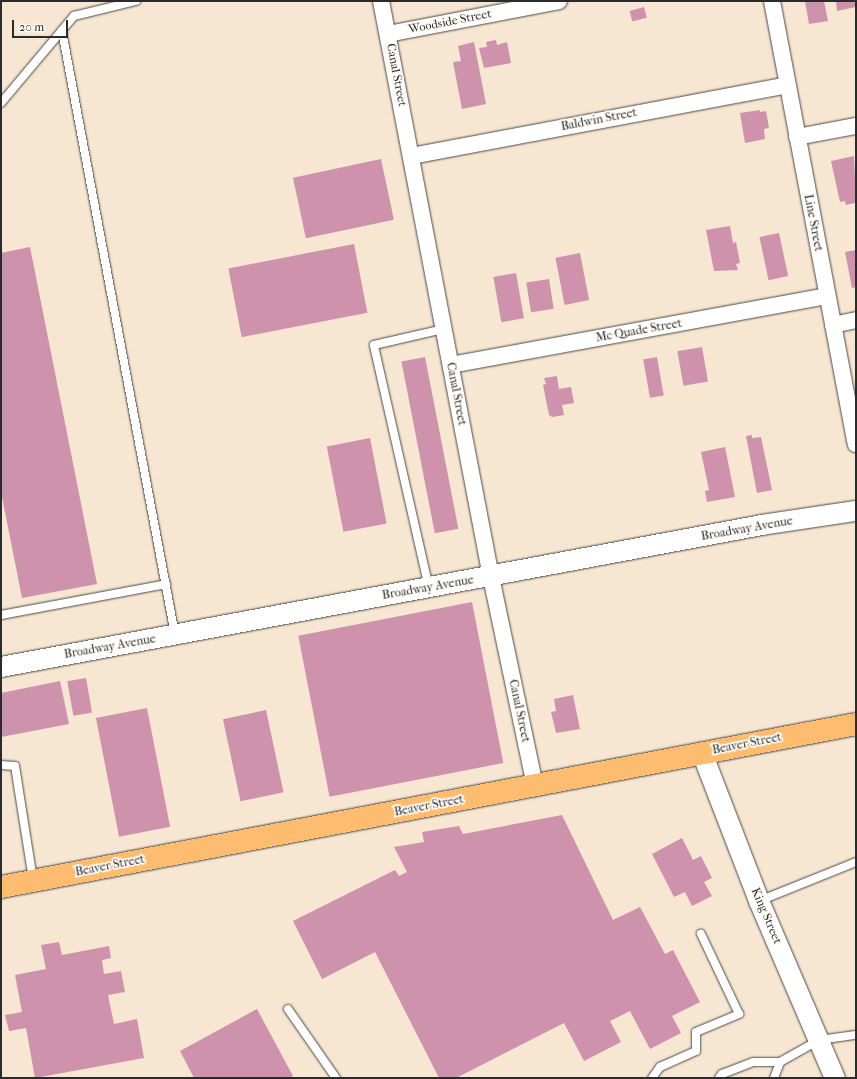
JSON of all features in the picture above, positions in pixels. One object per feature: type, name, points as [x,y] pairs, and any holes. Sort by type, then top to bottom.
[{"type":"main road","name":"Beaver Street","points":[[1,887],[856,724]]},
{"type":"street","name":"Canal Street","points":[[381,1],[412,156],[491,577],[535,786]]},
{"type":"street","name":"Woodside Street","points":[[388,34],[559,1]]},
{"type":"street","name":"Line Street","points":[[772,1],[786,85],[856,444]]},
{"type":"street","name":"Baldwin Street","points":[[412,156],[786,85]]},
{"type":"street","points":[[796,137],[856,126]]},
{"type":"street","name":"Mc Quade Street","points":[[451,365],[827,296]]},
{"type":"street","points":[[833,325],[856,320]]},
{"type":"street","name":"Broadway Avenue","points":[[1,667],[491,577],[762,525],[856,511]]},
{"type":"street","name":"King Street","points":[[702,753],[759,901],[835,1078]]},
{"type":"lane","points":[[1,103],[74,16],[136,1]]},
{"type":"lane","points":[[62,31],[175,635]]},
{"type":"lane","points":[[429,588],[407,500],[374,345],[444,329]]},
{"type":"lane","points":[[1,615],[166,584]]},
{"type":"lane","points":[[1,766],[15,766],[33,881]]},
{"type":"lane","points":[[759,901],[856,862]]},
{"type":"lane","points":[[652,1078],[660,1067],[696,1051],[696,1032],[739,1014],[701,934]]},
{"type":"lane","points":[[288,1009],[336,1078]]},
{"type":"lane","points":[[719,1078],[722,1074],[754,1062],[780,1062],[819,1040],[856,1035]]},
{"type":"lane","points":[[774,1078],[780,1062]]},
{"type":"building","points":[[805,1],[824,1],[828,21],[809,24]]},
{"type":"building","points":[[836,1],[855,1],[856,7],[837,11]]},
{"type":"building","points":[[644,7],[647,18],[632,22],[630,11]]},
{"type":"building","points":[[496,40],[497,45],[507,42],[511,63],[484,68],[479,48],[487,47],[486,42]]},
{"type":"building","points":[[474,42],[486,104],[462,109],[453,62],[461,61],[458,46]]},
{"type":"building","points":[[760,110],[760,112],[766,111],[769,128],[764,129],[765,139],[745,143],[740,113]]},
{"type":"building","points":[[854,156],[856,199],[855,203],[846,205],[845,201],[840,202],[831,161]]},
{"type":"building","points":[[381,159],[394,220],[306,238],[293,178]]},
{"type":"building","points":[[730,226],[733,243],[736,242],[740,263],[736,264],[738,270],[714,271],[706,230]]},
{"type":"building","points":[[779,233],[788,276],[769,280],[759,237]]},
{"type":"building","points":[[354,244],[367,313],[242,337],[228,268]]},
{"type":"building","points":[[30,247],[97,584],[22,598],[1,492],[1,253]]},
{"type":"building","points":[[856,250],[856,287],[852,288],[845,252]]},
{"type":"building","points":[[580,253],[589,300],[565,305],[555,258]]},
{"type":"building","points":[[516,273],[524,318],[501,322],[493,277]]},
{"type":"building","points":[[549,279],[554,309],[531,312],[526,283]]},
{"type":"building","points":[[702,347],[708,381],[683,386],[677,351]]},
{"type":"building","points":[[425,357],[458,529],[435,533],[401,362]]},
{"type":"building","points":[[657,357],[664,395],[650,398],[643,359]]},
{"type":"building","points":[[557,376],[559,389],[571,387],[574,403],[562,405],[564,415],[552,417],[549,415],[543,385],[546,384],[544,378]]},
{"type":"building","points":[[752,435],[752,438],[761,437],[772,490],[757,493],[746,436]]},
{"type":"building","points":[[370,438],[387,523],[343,532],[327,446]]},
{"type":"building","points":[[725,447],[735,497],[707,502],[705,491],[709,490],[701,452]]},
{"type":"building","points":[[472,602],[503,763],[330,797],[298,636]]},
{"type":"building","points":[[86,678],[92,712],[73,716],[67,681]]},
{"type":"building","points":[[60,681],[69,724],[1,737],[1,693]]},
{"type":"building","points":[[573,695],[580,729],[556,733],[551,712],[556,711],[554,699]]},
{"type":"building","points":[[147,708],[170,827],[119,837],[96,718]]},
{"type":"building","points":[[266,710],[283,792],[240,801],[223,719]]},
{"type":"building","points":[[562,815],[613,920],[640,907],[665,954],[673,950],[700,1002],[672,1016],[681,1033],[650,1049],[630,1011],[610,1021],[621,1042],[584,1061],[564,1023],[456,1078],[439,1078],[375,952],[322,979],[293,921],[395,870],[399,876],[407,872],[394,847],[424,842],[422,832],[459,826],[463,834]]},
{"type":"building","points":[[682,838],[693,860],[701,856],[712,878],[704,882],[712,896],[692,906],[685,892],[674,897],[652,854]]},
{"type":"building","points":[[59,942],[62,955],[109,946],[111,958],[102,960],[104,974],[121,971],[125,992],[108,995],[114,1024],[137,1019],[144,1058],[35,1078],[26,1028],[9,1031],[5,1015],[22,1012],[15,975],[46,969],[41,945]]},
{"type":"building","points":[[257,1009],[293,1076],[289,1078],[194,1078],[180,1051]]}]
